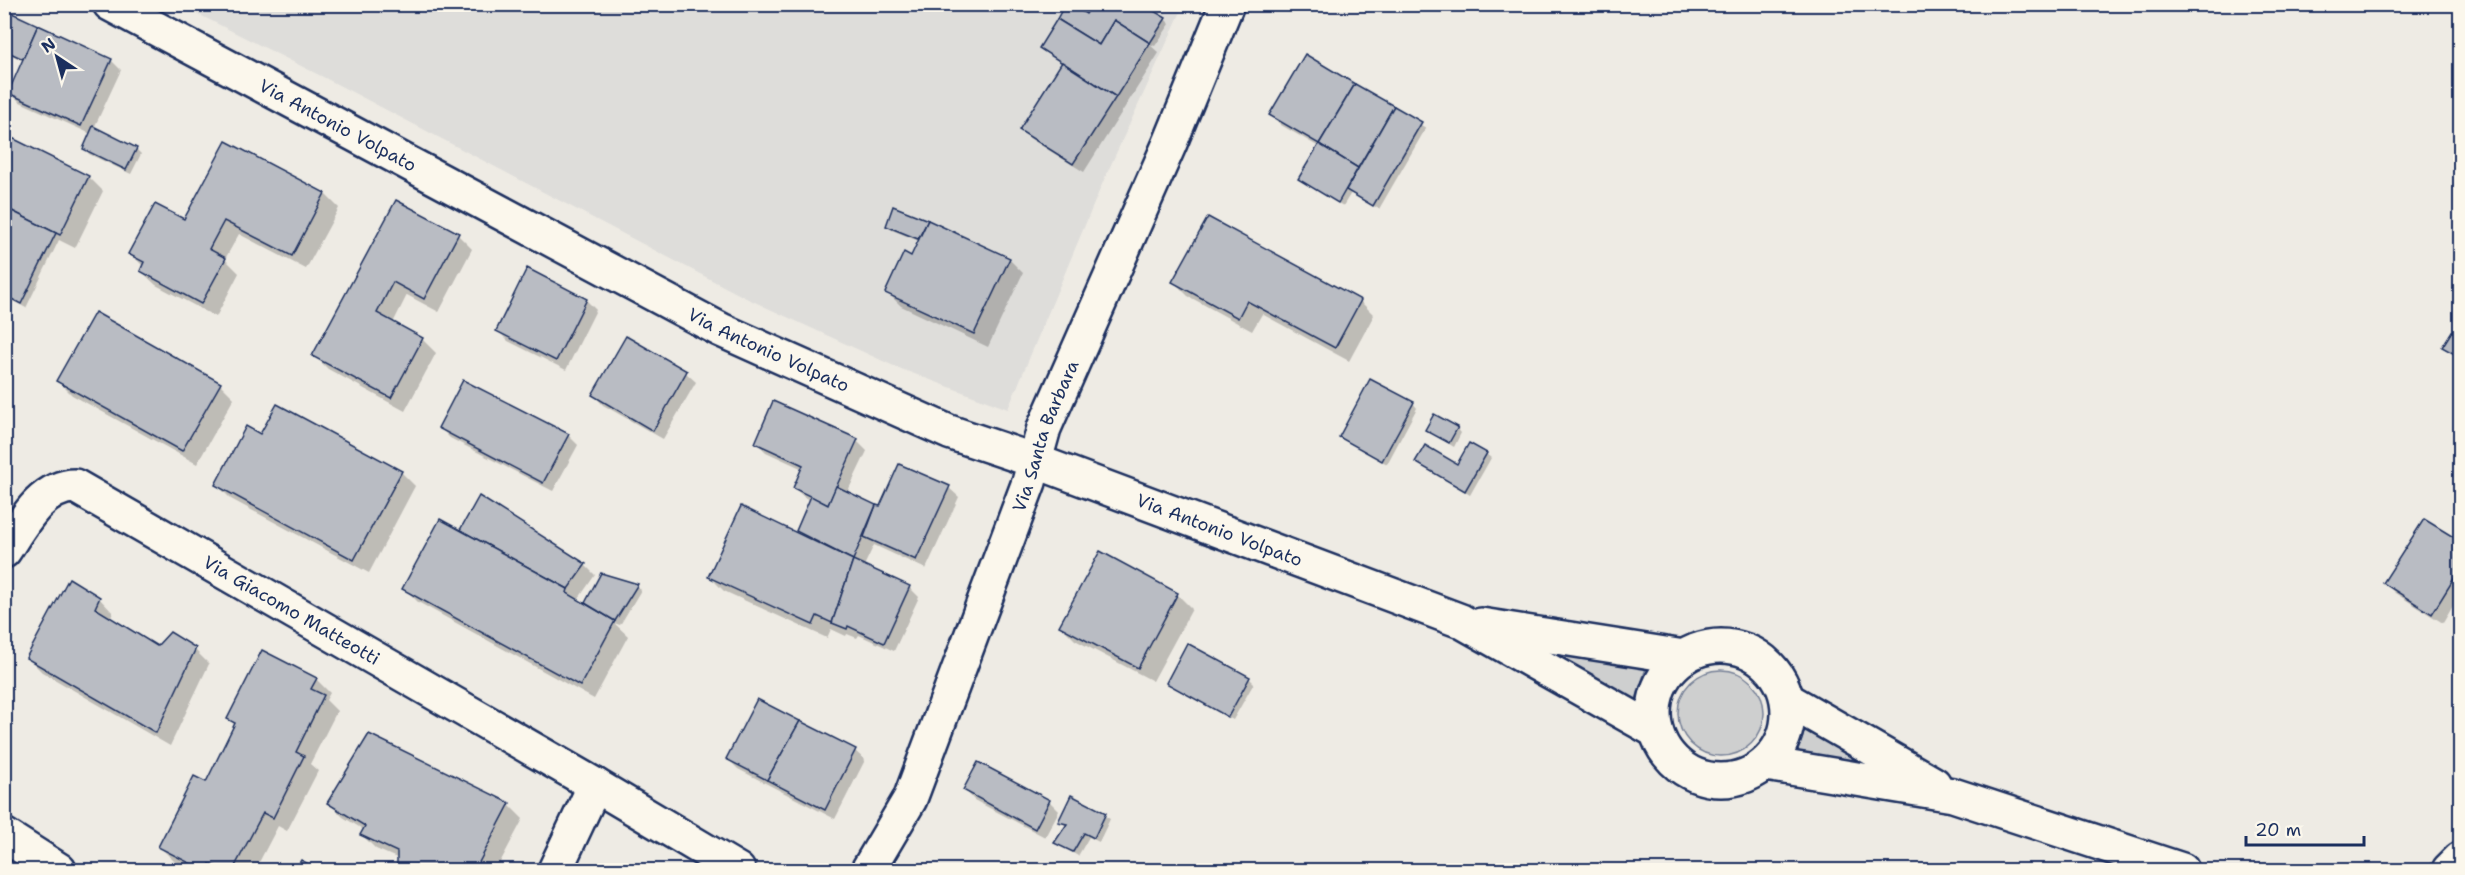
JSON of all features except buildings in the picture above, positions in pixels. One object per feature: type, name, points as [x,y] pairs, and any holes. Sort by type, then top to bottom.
[{"type":"street","name":"Via Antonio Volpato","points":[[110,4],[722,330],[949,432],[1035,461],[1461,621],[1656,731]]},
{"type":"street","name":"Via Santa Barbara","points":[[868,870],[910,799],[1035,461],[1044,428],[1170,143],[1227,4]]},
{"type":"street","name":"Via Giacomo Matteotti","points":[[4,551],[32,510],[52,492],[64,486],[75,486],[595,785],[738,870]]},
{"type":"street","name":"Via Antonio Volpato","points":[[1461,621],[1684,657]]},
{"type":"street","points":[[1709,647],[1735,647],[1759,657],[1778,676],[1788,700],[1788,723],[1780,746],[1766,764],[1746,776],[1724,781],[1701,778],[1682,768],[1666,751],[1656,731],[1654,710],[1658,690],[1669,671],[1684,657],[1709,647]]},
{"type":"street","points":[[1788,700],[1953,795]]},
{"type":"street","points":[[1766,764],[1953,795],[2182,870]]},
{"type":"street","points":[[555,870],[595,785]]},
{"type":"street","points":[[4,835],[59,870]]},
{"type":"street","points":[[2449,870],[2460,859]]},
{"type":"shaded area","points":[[180,5],[1184,5],[1103,182],[1008,409],[896,367],[746,298],[331,81]]},
{"type":"shaded area","points":[[1550,653],[1646,668],[1635,703]]},
{"type":"shaded area","points":[[1713,670],[1729,670],[1752,682],[1761,696],[1764,713],[1761,730],[1752,744],[1729,756],[1713,756],[1697,749],[1685,737],[1678,721],[1678,705],[1685,689],[1697,677]]},
{"type":"shaded area","points":[[1807,724],[1892,772],[1795,759]]}]
